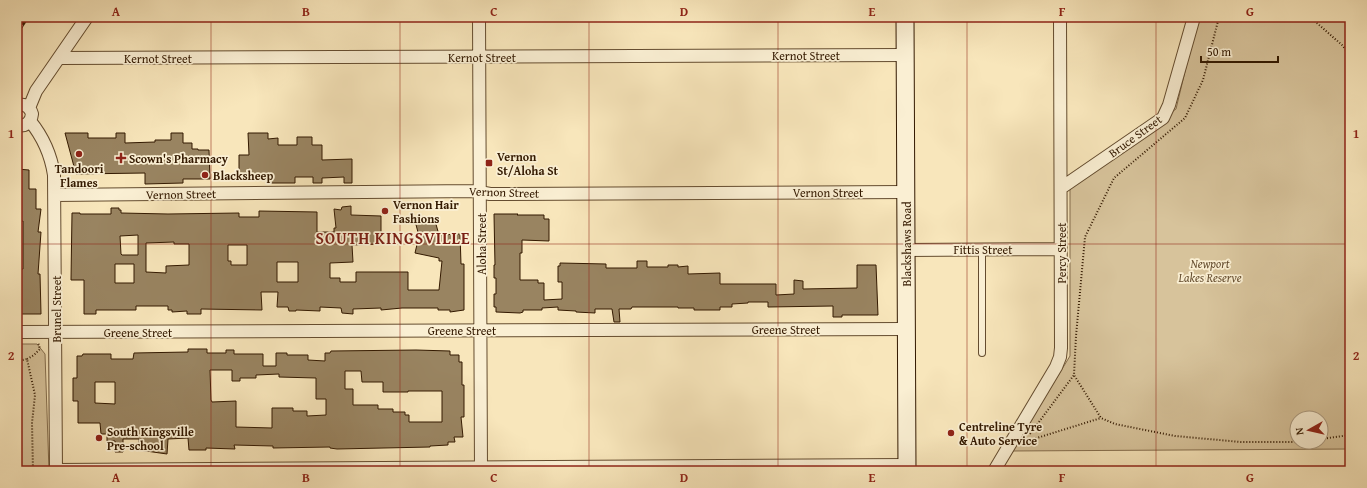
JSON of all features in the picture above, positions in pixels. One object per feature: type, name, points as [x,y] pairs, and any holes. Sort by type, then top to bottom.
[{"type":"main road","name":"Blackshaws Road","points":[[905,17],[907,468]]},
{"type":"street","points":[[23,124],[32,114],[23,106],[34,94],[87,17]]},
{"type":"street","name":"Aloha Street","points":[[479,17],[481,469]]},
{"type":"street","name":"Percy Street","points":[[994,471],[1056,367],[1060,357],[1060,17]]},
{"type":"street","name":"Bruce Street","points":[[1061,188],[1163,118],[1170,105],[1194,17]]},
{"type":"street","name":"Kernot Street","points":[[59,58],[905,55]]},
{"type":"street","name":"Brunel Street","points":[[23,124],[40,134],[53,168],[55,195],[56,470]]},
{"type":"street","name":"Vernon Street","points":[[55,195],[474,191],[498,194],[906,192]]},
{"type":"street","name":"Fittis Street","points":[[906,250],[1061,249]]},
{"type":"street","name":"Greene Street","points":[[17,332],[906,328]]},
{"type":"street","points":[[56,470],[907,468]]},
{"type":"lane","points":[[982,249],[982,353]]},
{"type":"path","points":[[1101,418],[1024,442],[1074,375],[1085,237],[1114,178],[1185,118],[1203,80],[1219,17]]},
{"type":"path","points":[[1310,17],[1342,45],[1350,55]]},
{"type":"path","points":[[17,360],[19,361],[26,359],[34,355],[40,349]]},
{"type":"path","points":[[26,359],[35,395],[32,423],[32,471]]},
{"type":"path","points":[[1074,375],[1101,418],[1115,424],[1175,436],[1241,442],[1289,442]]},
{"type":"path","points":[[1329,438],[1350,435]]},
{"type":"green space","name":"Newport Lakes Reserve","points":[[1198,17],[1350,17],[1350,449],[1329,449],[1329,410],[1289,410],[1289,449],[1012,451],[1070,356],[1070,184],[1176,109]]},
{"type":"green space","points":[[17,344],[37,344],[45,354],[49,471],[17,471]]},
{"type":"building","points":[[65,133],[88,133],[88,138],[116,138],[116,133],[125,133],[125,143],[171,140],[171,133],[183,133],[183,143],[192,143],[192,149],[209,150],[210,179],[183,179],[183,183],[145,184],[145,173],[76,174]]},
{"type":"building","points":[[248,133],[268,133],[268,139],[278,138],[278,145],[297,145],[297,137],[312,137],[312,145],[322,145],[322,160],[352,159],[352,183],[344,183],[344,177],[322,178],[322,183],[313,183],[313,177],[295,177],[295,183],[269,183],[269,178],[239,179],[239,155],[249,155]]},
{"type":"building","points":[[17,169],[29,170],[29,189],[36,189],[36,209],[41,209],[38,232],[41,232],[38,274],[40,274],[41,314],[18,314],[19,269],[23,269],[23,221],[17,222]]},
{"type":"building","points":[[351,206],[351,215],[381,216],[381,244],[352,245],[353,262],[330,263],[330,278],[340,278],[340,282],[356,282],[356,272],[408,272],[408,290],[439,290],[442,261],[439,261],[439,258],[415,253],[419,236],[415,221],[434,217],[439,235],[460,234],[461,264],[464,264],[464,310],[450,312],[450,310],[438,310],[438,308],[402,308],[381,310],[381,308],[353,309],[353,314],[342,313],[341,308],[320,307],[320,311],[289,311],[288,307],[277,307],[278,292],[261,292],[262,310],[201,309],[201,314],[187,314],[187,311],[172,312],[172,310],[168,310],[168,306],[136,306],[136,310],[96,310],[96,314],[84,314],[84,280],[71,280],[72,213],[111,214],[111,208],[119,208],[121,213],[239,213],[239,217],[259,217],[259,211],[317,212],[317,232],[334,232],[334,228],[336,228],[334,209],[341,210],[342,207]],"holes":[[[138,235],[138,255],[121,254],[120,236]],[[174,242],[174,244],[189,244],[189,265],[166,266],[166,273],[146,272],[146,243]],[[228,245],[247,245],[247,265],[231,265],[231,261],[228,261]],[[277,262],[298,262],[298,282],[277,282]],[[115,264],[134,264],[134,283],[115,283]]]},
{"type":"building","points":[[494,214],[544,215],[544,219],[549,219],[549,241],[522,240],[522,253],[520,253],[520,280],[538,280],[538,283],[544,283],[544,300],[562,299],[562,282],[558,282],[558,266],[560,266],[560,263],[606,264],[606,268],[637,268],[637,261],[647,261],[647,267],[668,267],[668,265],[678,265],[678,267],[688,266],[688,274],[720,273],[720,284],[776,284],[776,295],[794,294],[794,280],[803,281],[803,289],[857,288],[857,265],[876,265],[878,315],[842,315],[842,317],[833,317],[833,306],[768,307],[768,302],[732,304],[732,307],[720,307],[720,310],[694,310],[694,308],[678,307],[632,307],[631,309],[619,309],[620,322],[614,322],[612,309],[595,309],[595,313],[558,310],[558,307],[542,308],[542,310],[523,310],[523,312],[520,313],[496,312],[496,307],[494,307],[496,278],[494,278]]},
{"type":"building","points":[[188,349],[207,349],[207,353],[226,353],[226,350],[234,350],[234,354],[263,354],[263,366],[276,366],[276,353],[287,353],[287,355],[308,355],[308,360],[325,361],[325,353],[330,353],[331,351],[450,351],[450,355],[459,355],[459,362],[462,362],[464,417],[461,417],[463,437],[454,437],[455,442],[448,442],[448,445],[430,447],[337,449],[330,447],[273,448],[273,446],[234,445],[235,449],[206,448],[206,450],[189,450],[188,438],[168,439],[167,454],[139,450],[139,439],[123,439],[123,452],[115,452],[115,441],[107,441],[107,434],[101,434],[100,423],[78,423],[78,401],[73,401],[73,378],[77,378],[77,356],[82,356],[83,354],[111,354],[111,359],[133,359],[134,353],[188,352]],"holes":[[[210,370],[232,370],[232,381],[240,381],[240,378],[256,378],[256,375],[279,374],[279,377],[316,378],[316,399],[326,399],[326,415],[307,416],[307,411],[293,411],[293,408],[272,408],[272,428],[236,427],[236,401],[212,402]],[[345,371],[361,371],[362,382],[383,382],[383,392],[442,391],[442,422],[409,422],[409,415],[405,415],[405,412],[393,412],[393,409],[378,409],[378,405],[353,405],[353,389],[345,389]],[[95,382],[115,382],[115,404],[95,403]]]},
{"type":"railway","points":[[17,32],[27,17]]},
{"type":"place","name":"Tandoori Flames","points":[[79,154]]},
{"type":"place","name":"Scown's Pharmacy","points":[[121,158]]},
{"type":"place","name":"Vernon St/Aloha St","points":[[489,163]]},
{"type":"place","name":"Blacksheep","points":[[205,175]]},
{"type":"place","name":"Vernon Hair Fashions","points":[[385,211]]},
{"type":"place","name":"Centreline Tyre & Auto Service","points":[[951,433]]},
{"type":"place","name":"South Kingsville Pre-school","points":[[99,438]]},
{"type":"district","name":"SOUTH KINGSVILLE","points":[[393,238]]}]
